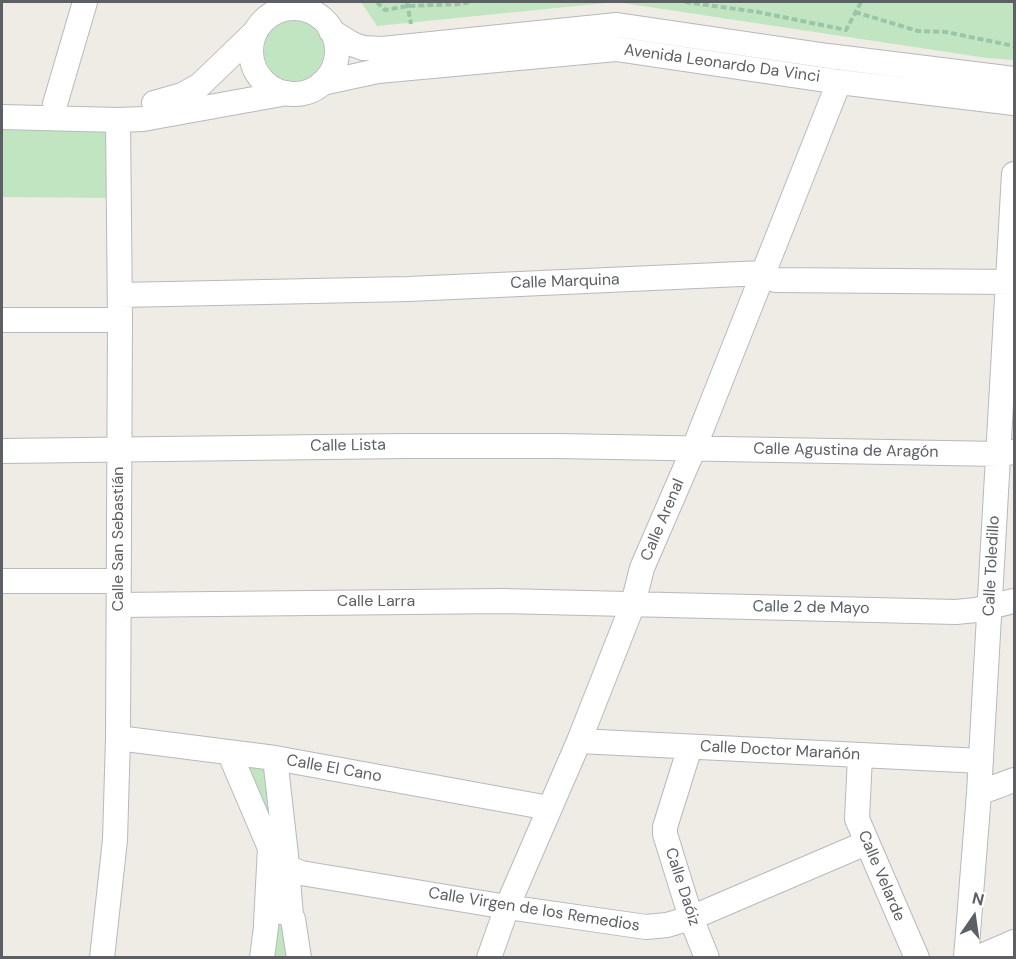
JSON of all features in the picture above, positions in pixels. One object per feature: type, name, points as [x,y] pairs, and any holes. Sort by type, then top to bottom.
[{"type":"street","points":[[55,105],[85,2]]},
{"type":"street","points":[[2,117],[143,119],[287,93],[306,92],[322,83],[329,75],[335,61],[336,46],[325,15],[327,2]]},
{"type":"street","points":[[2,100],[55,105],[131,106],[162,101],[200,86],[271,17],[282,10],[300,9],[314,14],[329,28]]},
{"type":"street","points":[[271,17],[251,53],[255,68],[267,85],[287,93]]},
{"type":"street","name":"Avenida Leonardo Da Vinci","points":[[329,28],[352,44],[363,48],[382,49],[617,25],[828,56],[1014,79]]},
{"type":"street","name":"Avenida Leonardo Da Vinci","points":[[322,83],[378,70],[616,49],[839,82],[1014,103]]},
{"type":"street","name":"Calle Arenal","points":[[489,957],[507,907],[579,741],[633,604],[642,568],[694,448],[839,82]]},
{"type":"street","name":"Calle San Sebastián","points":[[102,957],[115,840],[117,738],[120,320],[118,120]]},
{"type":"street","name":"Calle Toledillo","points":[[966,957],[979,793],[989,607],[1007,453],[1014,174]]},
{"type":"street","name":"Calle Marquina","points":[[120,295],[409,289],[763,273],[775,280],[1011,282]]},
{"type":"street","points":[[2,320],[120,320]]},
{"type":"street","name":"Calle Lista","points":[[2,451],[341,446],[694,448]]},
{"type":"street","name":"Calle Agustina de Aragón","points":[[694,448],[1007,453]]},
{"type":"street","name":"Calle Larra","points":[[2,581],[119,593],[633,604]]},
{"type":"street","name":"Calle 2 de Mayo","points":[[633,604],[956,612],[1014,601]]},
{"type":"street","name":"Calle El Cano","points":[[117,738],[275,759],[549,808]]},
{"type":"street","name":"Calle Doctor Marañón","points":[[579,741],[981,761]]},
{"type":"street","name":"Calle Daóiz","points":[[690,747],[665,827],[665,834],[691,918],[707,957]]},
{"type":"street","points":[[229,752],[270,848],[278,861],[288,869]]},
{"type":"street","name":"Calle Velarde","points":[[860,756],[857,819],[917,957]]},
{"type":"street","points":[[275,759],[291,916],[299,957]]},
{"type":"street","points":[[979,793],[1014,780]]},
{"type":"street","name":"Calle Virgen de los Remedios","points":[[288,869],[507,907],[646,927],[667,926],[691,918],[867,843]]},
{"type":"street","points":[[262,957],[270,848]]},
{"type":"street","points":[[266,923],[274,912],[281,911],[291,916]]},
{"type":"street","points":[[977,957],[1014,942]]},
{"type":"path","points":[[377,2],[385,10],[408,6],[470,2]]},
{"type":"path","points":[[685,2],[758,12],[846,30],[861,2]]},
{"type":"path","points":[[855,12],[918,31],[946,32],[1014,46]]},
{"type":"green space","points":[[361,2],[616,2],[377,26]]},
{"type":"green space","points":[[616,2],[1014,2],[1014,60],[987,58]]},
{"type":"green space","points":[[288,21],[300,21],[311,26],[319,34],[324,51],[322,63],[311,76],[300,81],[288,81],[277,76],[269,68],[264,57],[264,45],[269,34],[277,26]]},
{"type":"green space","points":[[2,130],[107,131],[106,198],[2,197]]},
{"type":"green space","points":[[240,761],[269,765],[280,853]]},
{"type":"green space","points":[[276,923],[286,923],[290,957],[272,958]]}]
